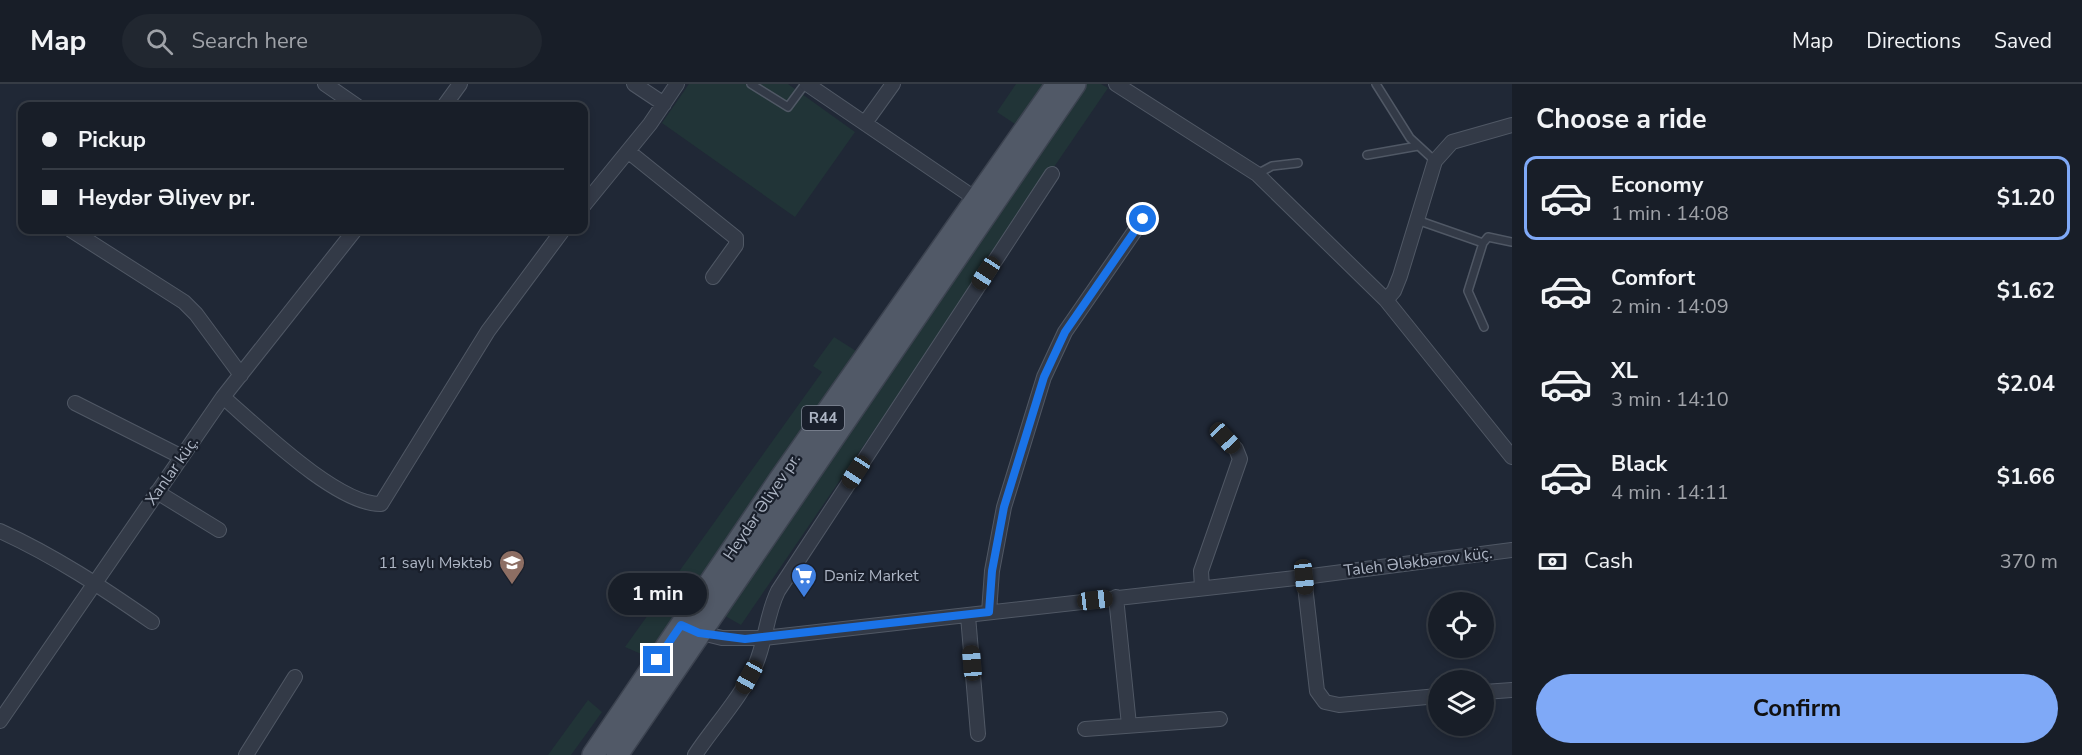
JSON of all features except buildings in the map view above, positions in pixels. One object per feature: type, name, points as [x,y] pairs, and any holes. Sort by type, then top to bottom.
[{"type":"main road","name":"Heydər Əliyev pr.","points":[[617,755],[690,629],[976,199],[1057,84]]},
{"type":"main road","name":"Heydər Əliyev pr.","points":[[593,755],[690,629],[1075,84]]},
{"type":"street","points":[[325,84],[351,102]]},
{"type":"street","points":[[447,102],[460,84]]},
{"type":"street","points":[[634,84],[664,104]]},
{"type":"street","points":[[588,200],[628,152],[677,84]]},
{"type":"street","points":[[806,84],[823,88],[865,123],[976,199]]},
{"type":"street","points":[[865,123],[893,84]]},
{"type":"street","points":[[1118,85],[1257,174],[1386,300],[1512,457]]},
{"type":"street","points":[[1386,300],[1394,291],[1400,276],[1436,161],[1452,142],[1512,125]]},
{"type":"street","points":[[628,152],[736,238],[736,245],[713,277]]},
{"type":"street","points":[[695,755],[743,688],[755,666],[764,638],[768,610],[778,591],[1052,174]]},
{"type":"street","points":[[989,612],[992,571],[1004,507],[1044,377],[1065,332],[1143,219]]},
{"type":"street","points":[[77,234],[184,302],[196,314],[241,375]]},
{"type":"street","name":"Xanlar küç.","points":[[0,722],[223,397],[352,234]]},
{"type":"street","points":[[223,397],[308,469],[369,504],[381,504],[488,331],[560,234]]},
{"type":"street","points":[[75,404],[182,457]]},
{"type":"street","points":[[1202,588],[1201,572],[1240,459],[1236,449],[1225,438]]},
{"type":"street","points":[[157,492],[219,530]]},
{"type":"street","points":[[0,531],[36,548],[95,582],[153,622]]},
{"type":"street","name":"Taleh Ələkbərov küç.","points":[[690,629],[722,638],[764,638],[1304,577],[1512,550]]},
{"type":"street","points":[[1304,577],[1317,692],[1325,702],[1339,705],[1428,697]]},
{"type":"street","points":[[1116,597],[1129,725]]},
{"type":"street","points":[[968,616],[978,734]]},
{"type":"street","points":[[246,755],[295,677]]},
{"type":"street","points":[[1494,691],[1512,690]]},
{"type":"street","points":[[1084,729],[1220,719]]},
{"type":"lane","points":[[751,84],[788,107],[806,84]]},
{"type":"lane","points":[[1376,84],[1410,138],[1436,161]]},
{"type":"lane","points":[[1367,155],[1418,146]]},
{"type":"lane","points":[[1257,174],[1272,166],[1298,163]]},
{"type":"lane","points":[[1417,220],[1483,243]]},
{"type":"lane","points":[[1484,327],[1468,291],[1483,243],[1488,237],[1493,236],[1512,242]]},
{"type":"green space","points":[[689,84],[788,84],[855,132],[795,217],[662,123]]},
{"type":"green space","points":[[1016,84],[1047,84],[1018,126],[997,112]]},
{"type":"green space","points":[[1084,84],[1101,84],[1108,88],[741,625],[720,613]]},
{"type":"green space","points":[[834,337],[856,351],[646,656],[625,647],[822,372],[813,366]]},
{"type":"green space","points":[[588,700],[602,712],[571,755],[548,755]]},
{"type":"place","name":"11 saylı Məktəb","points":[[512,586]]},
{"type":"place","name":"Dəniz Market","points":[[804,599]]},
{"type":"route","points":[[657,660],[681,625],[699,633],[722,638],[745,639],[989,612],[992,571],[1004,507],[1044,377],[1065,332],[1143,219]]}]
